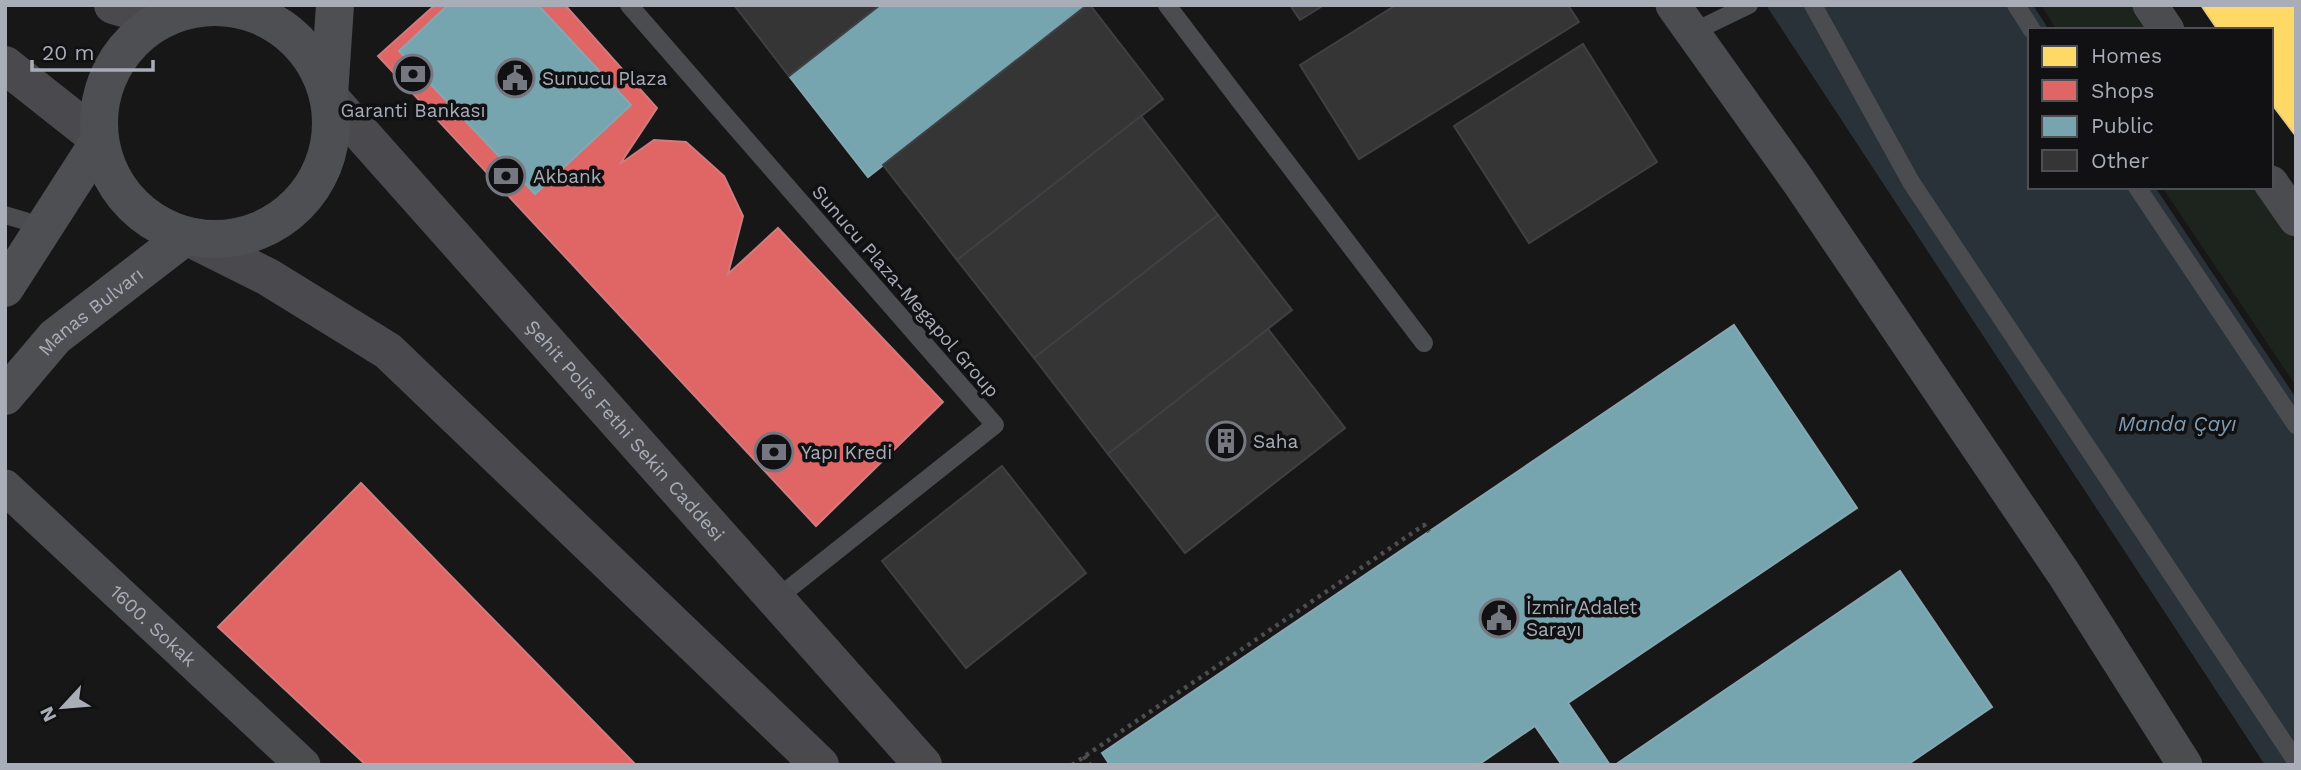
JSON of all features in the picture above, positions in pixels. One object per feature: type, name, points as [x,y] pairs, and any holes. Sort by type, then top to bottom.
[{"type":"main road","points":[[113,5],[168,12],[202,7],[228,7],[262,17],[291,35],[313,60],[329,97]]},
{"type":"main road","points":[[186,236],[228,240],[255,233],[286,216],[311,191],[326,159],[332,125],[329,97],[335,5]]},
{"type":"main road","points":[[168,12],[132,41],[111,70],[100,102],[100,139],[107,168],[129,203],[156,224],[268,277],[388,351],[820,765]]},
{"type":"main road","points":[[5,65],[100,139]]},
{"type":"main road","name":"Şehit Polis Fethi Sekin Caddesi","points":[[329,97],[923,765]]},
{"type":"main road","points":[[5,288],[100,139]]},
{"type":"main road","name":"Manas Bulvarı","points":[[5,396],[55,337],[186,236]]},
{"type":"street","points":[[2150,5],[2166,28]]},
{"type":"street","points":[[1683,19],[1806,194],[2056,563],[2185,765]]},
{"type":"street","points":[[2273,186],[2296,219]]},
{"type":"street","name":"1600. Sokak","points":[[5,487],[303,765]]},
{"type":"lane","name":"Sunucu Plaza-Megapol Group","points":[[629,5],[995,425],[776,599]]},
{"type":"lane","points":[[1167,5],[1424,343]]},
{"type":"lane","points":[[1683,19],[1749,5]]},
{"type":"lane","points":[[1813,5],[1912,182],[2296,761]]},
{"type":"lane","points":[[2016,5],[2031,28]]},
{"type":"lane","points":[[2138,189],[2296,425]]},
{"type":"lane","points":[[5,215],[45,227]]},
{"type":"path","points":[[1072,765],[1424,525],[1429,532]]},
{"type":"path","points":[[1084,756],[1090,765]]},
{"type":"shaded area","points":[[2041,5],[2135,5],[2150,28],[2056,28]]},
{"type":"shaded area","points":[[2163,189],[2259,189],[2296,243],[2296,386]]},
{"type":"water","name":"Manda Çayı","points":[[1766,5],[2033,5],[2048,28],[2028,28],[2028,189],[2156,189],[2296,398],[2296,765],[2265,765]]},
{"type":"building: Homes","points":[[2201,5],[2296,5],[2296,136],[2273,106],[2273,28],[2217,28]]},
{"type":"building: Shops","points":[[435,5],[565,5],[657,108],[620,164],[654,140],[686,142],[724,176],[743,216],[728,274],[778,228],[943,402],[816,526],[378,56]]},
{"type":"building: Shops","points":[[361,483],[636,765],[366,765],[218,627]]},
{"type":"building: Public","name":"Sunucu Plaza","points":[[448,5],[538,5],[631,105],[535,194],[399,51]]},
{"type":"building: Public","points":[[880,5],[1087,5],[868,177],[789,76]]},
{"type":"building: Public","name":"İzmir Adalet Sarayı","points":[[1734,325],[1857,508],[1568,703],[1610,765],[1562,765],[1535,726],[1478,765],[1110,765],[1102,753]]},
{"type":"building: Public","points":[[1900,571],[1992,707],[1907,765],[1615,765]]},
{"type":"building: Other","points":[[734,5],[880,5],[789,76]]},
{"type":"building: Other","points":[[1090,5],[1163,99],[957,260],[883,165]]},
{"type":"building: Other","points":[[1290,5],[1324,5],[1300,20]]},
{"type":"building: Other","points":[[1396,5],[1568,5],[1579,22],[1359,159],[1300,65]]},
{"type":"building: Other","points":[[1583,44],[1657,162],[1529,243],[1454,126]]},
{"type":"building: Other","points":[[1141,116],[1218,215],[1034,358],[957,260]]},
{"type":"building: Other","points":[[1218,215],[1292,310],[1108,454],[1034,358]]},
{"type":"building: Other","name":"Saha","points":[[1268,329],[1345,428],[1185,553],[1108,454]]},
{"type":"building: Other","points":[[1002,466],[1086,573],[966,668],[882,561]]},
{"type":"place","name":"Garanti Bankası","points":[[413,74]]},
{"type":"place","name":"Sunucu Plaza","points":[[515,78]]},
{"type":"place","name":"Akbank","points":[[506,176]]},
{"type":"place","name":"Saha","points":[[1226,441]]},
{"type":"place","name":"Yapı Kredi","points":[[774,452]]},
{"type":"place","name":"İzmir Adalet Sarayı","points":[[1499,618]]}]
